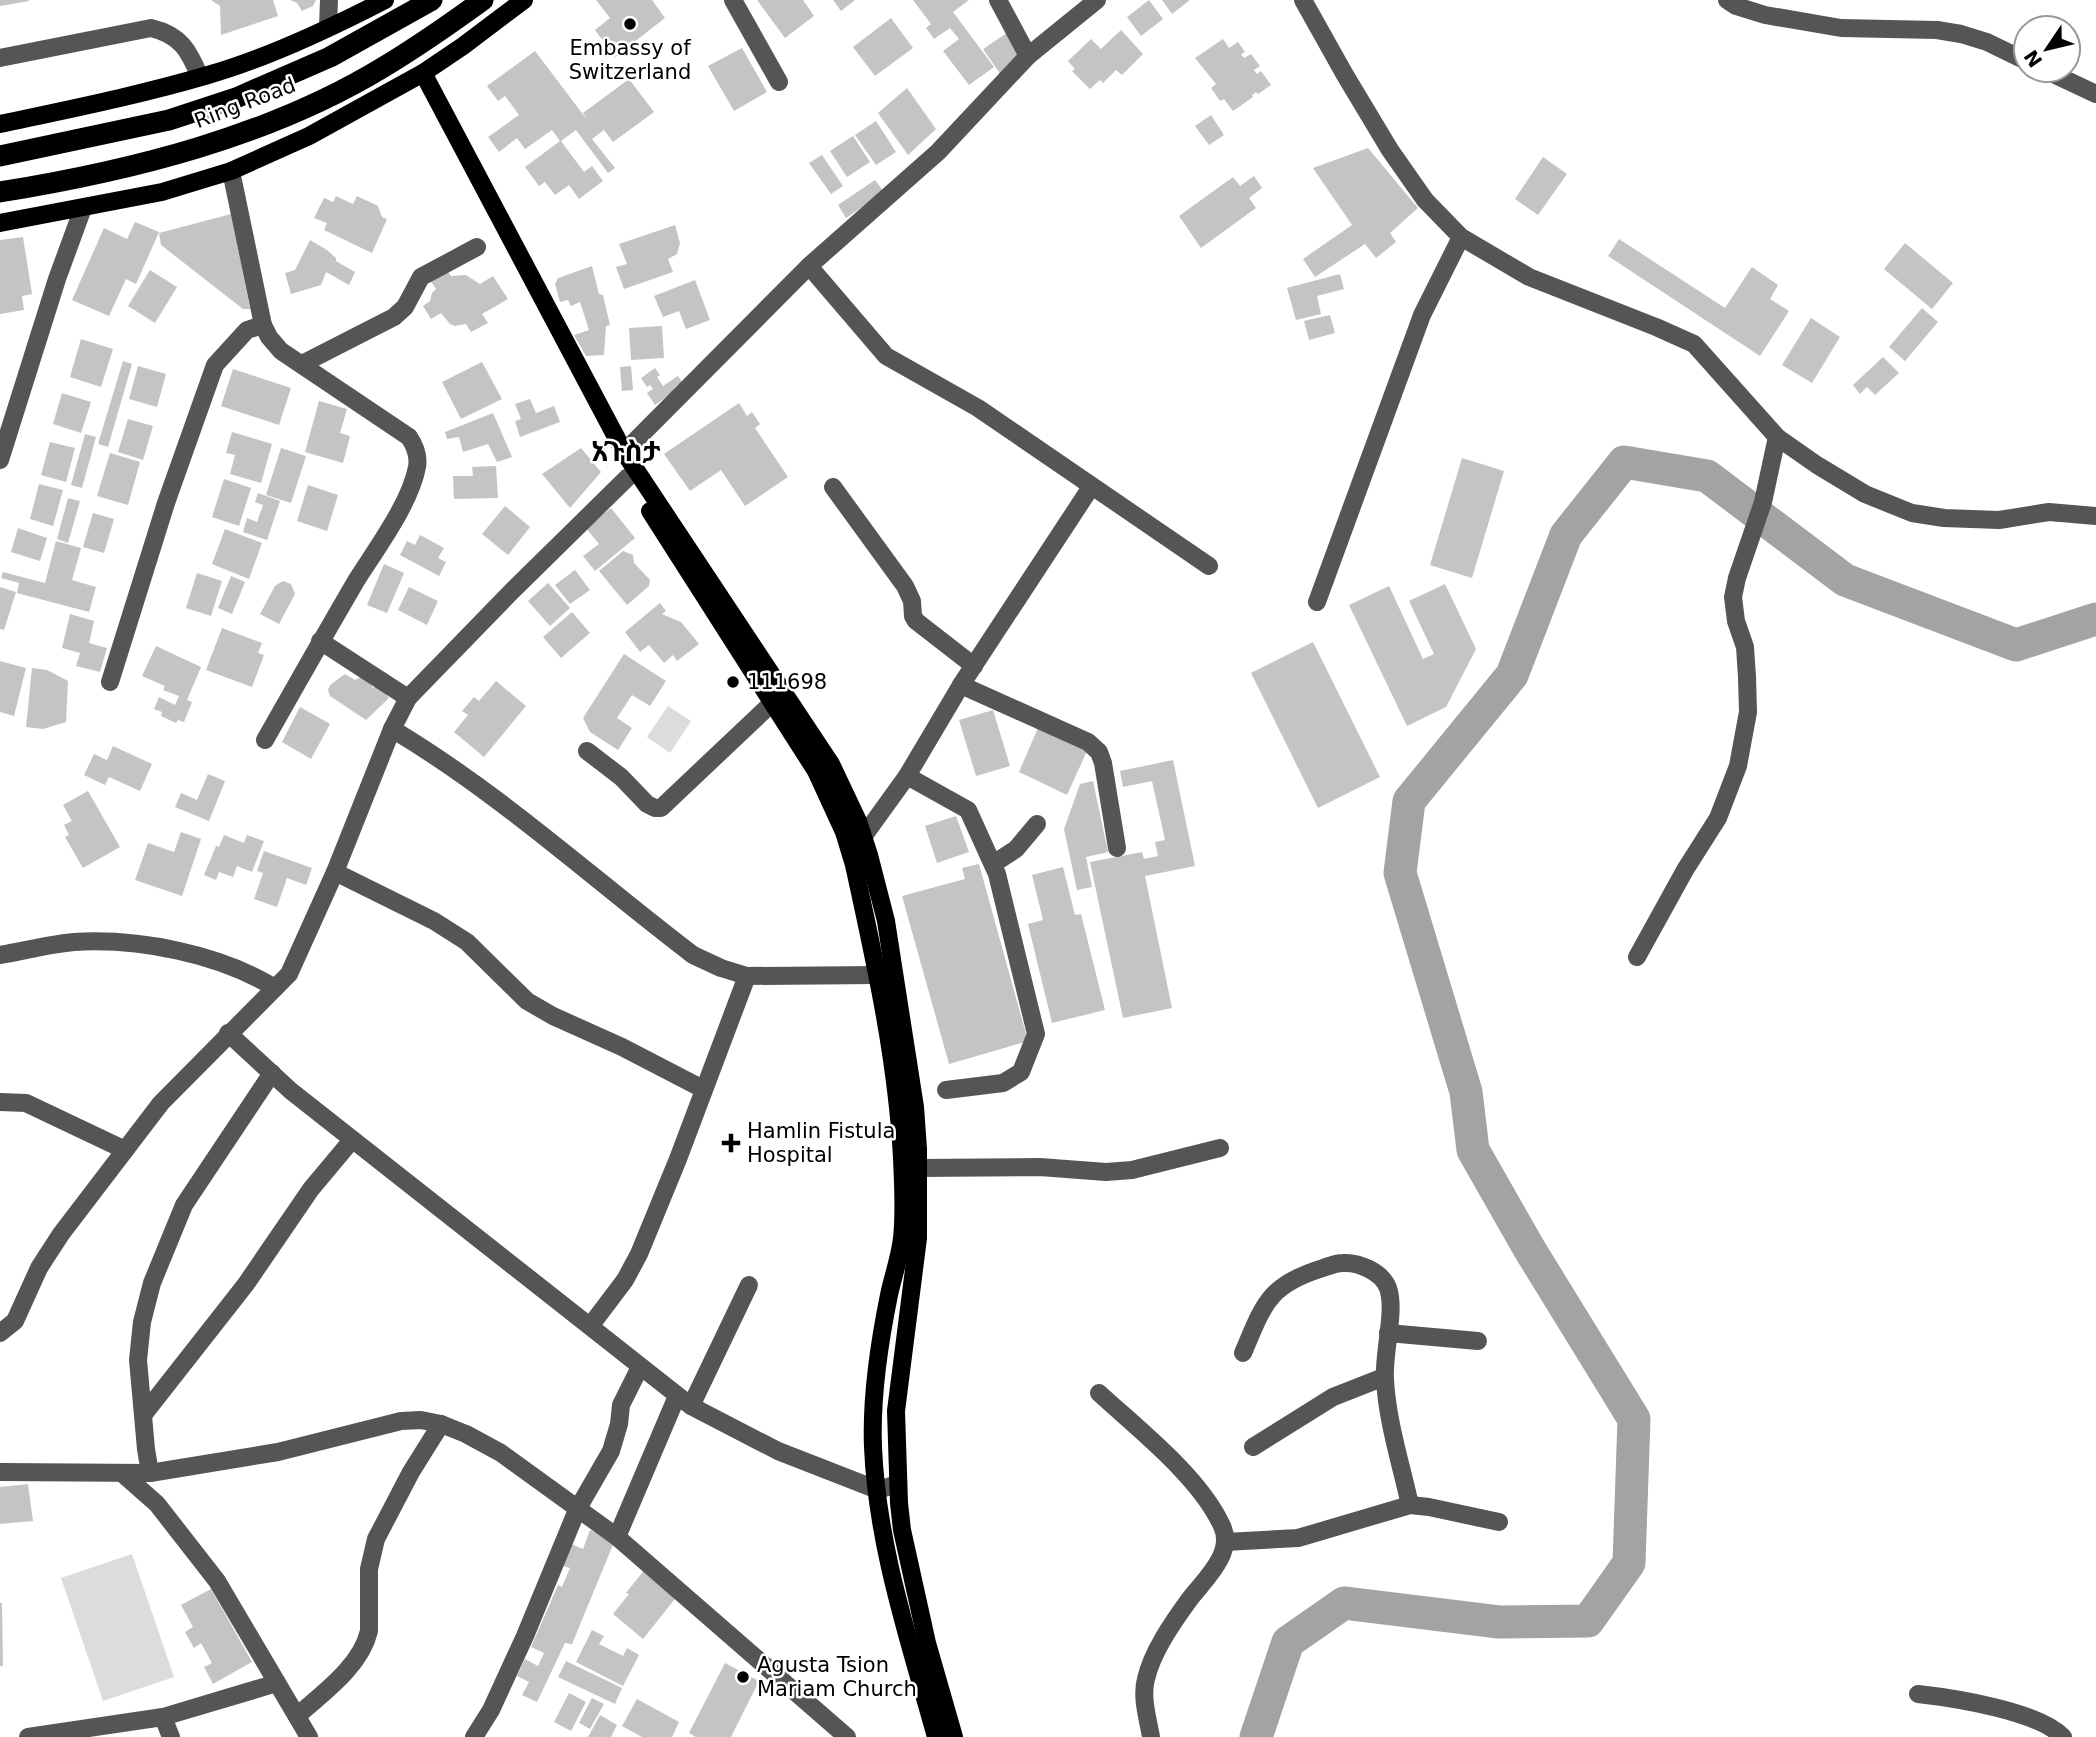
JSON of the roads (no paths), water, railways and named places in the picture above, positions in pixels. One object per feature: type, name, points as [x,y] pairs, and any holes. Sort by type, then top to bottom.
[{"type":"highway","name":"Ring Road","points":[[0,156],[169,120],[236,98],[330,57],[432,0]]},
{"type":"highway","name":"Ring Road","points":[[2,192],[113,171],[167,157],[296,111],[380,70],[483,0]]},
{"type":"highway","points":[[0,141],[52,145]]},
{"type":"main road","points":[[0,124],[201,78],[275,50],[385,0]]},
{"type":"main road","points":[[0,223],[162,192],[231,172],[309,136],[419,75],[524,0]]},
{"type":"main road","points":[[419,75],[624,452],[831,764],[863,837],[890,943],[915,1107],[918,1238],[896,1411],[897,1484],[902,1530],[917,1600],[954,1737]]},
{"type":"main road","points":[[419,75],[628,477],[816,771],[844,832],[859,888],[894,1070],[904,1201],[902,1239],[888,1297],[874,1401],[873,1448],[886,1549],[936,1737]]},
{"type":"street","points":[[328,27],[329,0]]},
{"type":"street","points":[[733,0],[779,82]]},
{"type":"street","points":[[998,0],[1028,56]]},
{"type":"street","points":[[624,452],[809,266],[938,152],[1028,56],[1097,0]]},
{"type":"street","points":[[1303,0],[1390,150],[1425,200],[1461,237],[1529,277],[1694,344],[1777,437],[1817,466],[1865,494],[1912,513],[1944,518],[1999,520],[2049,512],[2096,516]]},
{"type":"street","points":[[1727,0],[1736,6],[1765,15],[1841,28],[1937,30],[1961,34],[2012,55]]},
{"type":"street","points":[[0,58],[151,28],[168,32],[184,46],[201,78]]},
{"type":"street","points":[[2075,84],[2096,94]]},
{"type":"street","points":[[231,172],[263,325],[269,337],[281,351],[409,437],[415,446],[417,458],[417,467],[402,506],[320,641],[265,740]]},
{"type":"street","points":[[0,460],[6,422],[83,208]]},
{"type":"street","points":[[1317,602],[1422,315],[1461,237]]},
{"type":"street","points":[[302,364],[394,317],[405,307],[421,277],[477,247]]},
{"type":"street","points":[[809,266],[886,356],[978,408],[1209,566]]},
{"type":"street","points":[[110,682],[166,502],[215,365],[247,330],[263,325]]},
{"type":"street","points":[[1637,957],[1685,870],[1718,818],[1738,766],[1748,712],[1747,677],[1745,647],[1736,621],[1733,597],[1763,502],[1777,437]]},
{"type":"street","points":[[0,1333],[15,1321],[39,1268],[61,1234],[170,1092],[289,974],[335,872],[392,729],[408,698],[628,477]]},
{"type":"street","points":[[833,487],[905,586],[912,601],[916,621],[974,666]]},
{"type":"street","points":[[863,837],[907,775],[961,685],[1091,487]]},
{"type":"street","points":[[320,641],[408,698]]},
{"type":"street","points":[[961,685],[1088,742],[1099,752],[1117,848]]},
{"type":"street","points":[[587,751],[621,777],[647,804],[661,808],[772,703]]},
{"type":"street","points":[[392,729],[433,753],[486,791],[694,955],[721,968],[747,976],[876,975]]},
{"type":"street","points":[[907,775],[968,810],[993,864],[1036,1034],[1021,1072],[1003,1083],[946,1090]]},
{"type":"street","points":[[993,864],[1016,849],[1037,824]]},
{"type":"street","points":[[335,872],[434,921],[467,942],[535,1006],[703,1089]]},
{"type":"street","points":[[0,955],[73,942],[145,946],[208,957],[256,976],[275,988]]},
{"type":"street","points":[[591,1325],[625,1280],[639,1254],[747,976]]},
{"type":"street","points":[[228,1033],[291,1091],[684,1401],[778,1451],[878,1490],[897,1484]]},
{"type":"street","points":[[150,1473],[138,1360],[142,1322],[152,1283],[184,1205],[272,1073]]},
{"type":"street","points":[[0,1102],[26,1103],[125,1150]]},
{"type":"street","points":[[144,1414],[246,1283],[311,1189],[352,1140]]},
{"type":"street","points":[[918,1168],[1040,1167],[1106,1172],[1132,1170],[1220,1148]]},
{"type":"street","points":[[1242,1353],[1262,1310],[1278,1288],[1305,1274],[1341,1263],[1354,1264],[1380,1276],[1388,1288],[1384,1377],[1389,1415],[1410,1505]]},
{"type":"street","points":[[617,1537],[684,1401],[749,1285]]},
{"type":"street","points":[[1388,1333],[1478,1341]]},
{"type":"street","points":[[474,1737],[491,1710],[525,1636],[577,1510],[611,1451],[621,1405],[640,1367]]},
{"type":"street","points":[[1253,1447],[1333,1397],[1384,1377]]},
{"type":"street","points":[[1099,1393],[1202,1493],[1223,1526],[1225,1542],[1210,1574],[1189,1600],[1164,1639],[1146,1677],[1144,1689],[1151,1737]]},
{"type":"street","points":[[0,1472],[150,1473],[278,1452],[401,1421],[421,1420],[441,1424],[501,1453],[617,1537],[847,1737]]},
{"type":"street","points":[[297,1716],[333,1684],[355,1660],[367,1641],[369,1569],[376,1539],[411,1472],[441,1424]]},
{"type":"street","points":[[123,1474],[157,1504],[217,1581],[309,1737]]},
{"type":"street","points":[[1225,1542],[1298,1538],[1410,1505],[1499,1522]]},
{"type":"street","points":[[40,1736],[163,1717],[277,1683]]},
{"type":"street","points":[[1918,1694],[1962,1699],[2023,1717],[2055,1729],[2063,1737]]},
{"type":"street","points":[[163,1717],[171,1737]]},
{"type":"waterway","points":[[1256,1737],[1288,1642],[1344,1603],[1499,1622],[1588,1621],[1629,1563],[1634,1419],[1530,1250],[1473,1150],[1466,1092],[1400,873],[1409,801],[1512,675],[1566,535],[1624,462],[1707,476],[1845,580],[2016,645],[2096,619]]},
{"type":"place","name":"Embassy of Switzerland","points":[[630,24]]},
{"type":"place","name":"111698","points":[[733,682]]},
{"type":"place","name":"Hamlin Fistula Hospital","points":[[731,1143]]},
{"type":"place","name":"Agusta Tsion Mariam Church","points":[[743,1677]]},
{"type":"district","name":"አጉስታ","points":[[626,451]]}]
